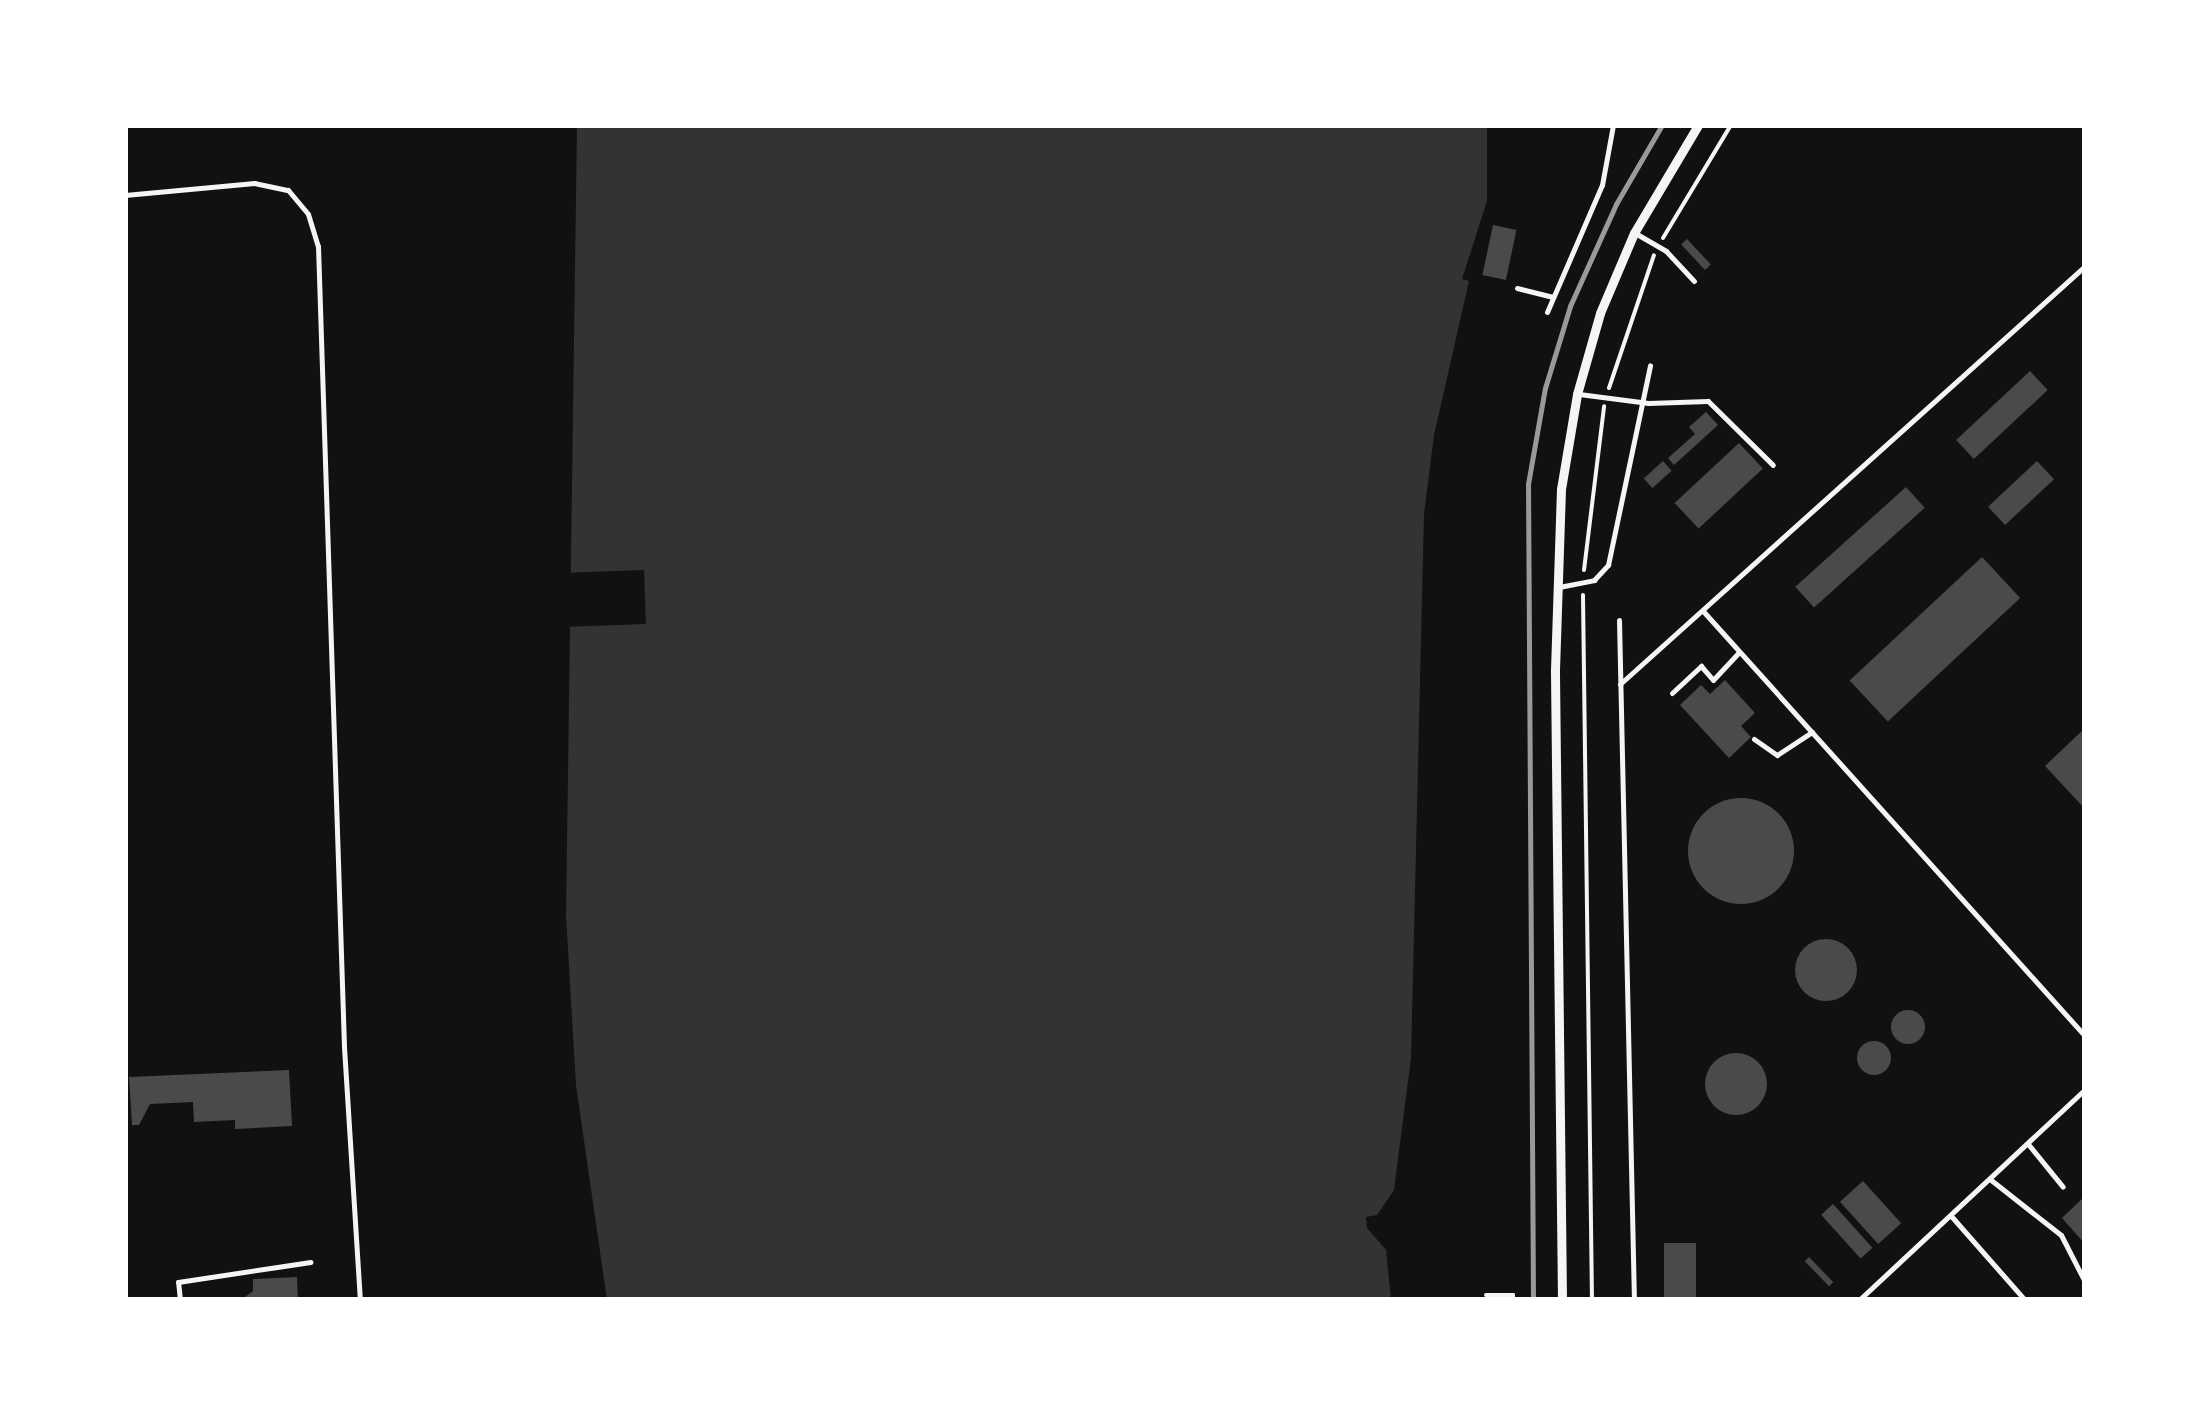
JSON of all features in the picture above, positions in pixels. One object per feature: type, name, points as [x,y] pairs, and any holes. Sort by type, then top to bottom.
[{"type":"street","points":[[1562,1300],[1556,588],[1561,490],[1577,394],[1600,312],[1634,233],[1698,125]]},
{"type":"lane","points":[[1547,312],[1602,185],[1613,125]]},
{"type":"lane","points":[[125,195],[254,183],[288,190],[308,214],[318,246],[344,1047],[360,1300]]},
{"type":"lane","points":[[1634,233],[1658,246],[1694,281]]},
{"type":"lane","points":[[1620,684],[2085,266]]},
{"type":"lane","points":[[1517,288],[1552,297]]},
{"type":"lane","points":[[1556,588],[1583,583],[1608,566],[1650,364]]},
{"type":"lane","points":[[1577,394],[1642,403],[1715,404],[1773,466]]},
{"type":"lane","points":[[1704,611],[2085,1036]]},
{"type":"lane","points":[[1619,620],[1634,1300]]},
{"type":"lane","points":[[1672,693],[1701,666],[1713,680],[1739,652]]},
{"type":"lane","points":[[1754,739],[1777,756],[1812,732]]},
{"type":"lane","points":[[1859,1300],[2085,1089]]},
{"type":"lane","points":[[2028,1144],[2062,1187]]},
{"type":"lane","points":[[1990,1180],[2061,1236],[2085,1282]]},
{"type":"lane","points":[[1952,1217],[2025,1300]]},
{"type":"lane","points":[[180,1300],[178,1282],[311,1262]]},
{"type":"path","points":[[1592,1300],[1585,517],[1606,400],[1626,323],[1658,246],[1730,125]]},
{"type":"path","points":[[1486,1295],[1513,1300]]},
{"type":"shaded area","points":[[577,125],[1487,125],[1487,201],[1462,279],[1469,281],[1434,435],[1424,514],[1411,1058],[1394,1190],[1377,1215],[1366,1217],[1367,1228],[1386,1250],[1391,1300],[607,1300],[576,1085],[566,916]]},
{"type":"pier","points":[[644,570],[646,624],[568,627],[566,573]]},
{"type":"building","points":[[1493,225],[1516,230],[1506,280],[1482,275]]},
{"type":"building","points":[[1687,239],[1711,265],[1705,270],[1681,244]]},
{"type":"building","points":[[2030,371],[2048,390],[1974,459],[1956,440]]},
{"type":"building","points":[[1706,412],[1718,425],[1674,465],[1668,458],[1695,434],[1689,427]]},
{"type":"building","points":[[1739,443],[1763,469],[1699,529],[1675,503]]},
{"type":"building","points":[[1663,461],[1672,471],[1652,488],[1644,478]]},
{"type":"building","points":[[2037,461],[2054,479],[2005,525],[1988,507]]},
{"type":"building","points":[[1906,487],[1925,508],[1814,608],[1795,587]]},
{"type":"building","points":[[1982,557],[2020,598],[1888,721],[1850,680]]},
{"type":"building","points":[[1725,680],[1755,713],[1741,726],[1751,737],[1729,758],[1680,705],[1701,685],[1710,694]]},
{"type":"building","points":[[2085,728],[2085,809],[2045,766]]},
{"type":"building","points":[[1741,798],[1761,802],[1779,813],[1790,831],[1794,851],[1790,871],[1779,889],[1761,900],[1741,904],[1721,900],[1703,889],[1692,871],[1688,851],[1692,831],[1703,813],[1721,802]]},
{"type":"building","points":[[1826,939],[1848,948],[1857,970],[1848,992],[1826,1001],[1804,992],[1795,970],[1804,948]]},
{"type":"building","points":[[1908,1010],[1920,1015],[1925,1027],[1920,1039],[1908,1044],[1896,1039],[1891,1027],[1896,1015]]},
{"type":"building","points":[[1874,1041],[1886,1046],[1891,1058],[1886,1070],[1874,1075],[1862,1070],[1857,1058],[1862,1046]]},
{"type":"building","points":[[1736,1053],[1758,1062],[1767,1084],[1758,1106],[1736,1115],[1714,1106],[1705,1084],[1714,1062]]},
{"type":"building","points":[[289,1070],[292,1126],[235,1129],[235,1120],[194,1122],[193,1102],[150,1104],[139,1125],[132,1125],[129,1077]]},
{"type":"building","points":[[1863,1181],[1901,1223],[1878,1244],[1840,1202]]},
{"type":"building","points":[[2085,1196],[2085,1244],[2062,1218]]},
{"type":"building","points":[[1833,1204],[1872,1248],[1861,1259],[1821,1215]]},
{"type":"building","points":[[1664,1243],[1696,1243],[1696,1300],[1664,1300]]},
{"type":"building","points":[[1809,1257],[1833,1282],[1829,1286],[1805,1261]]},
{"type":"building","points":[[297,1277],[298,1300],[241,1300],[253,1291],[253,1279]]},
{"type":"railway","points":[[1533,1300],[1528,484],[1545,388],[1570,306],[1616,204],[1662,125]]}]
